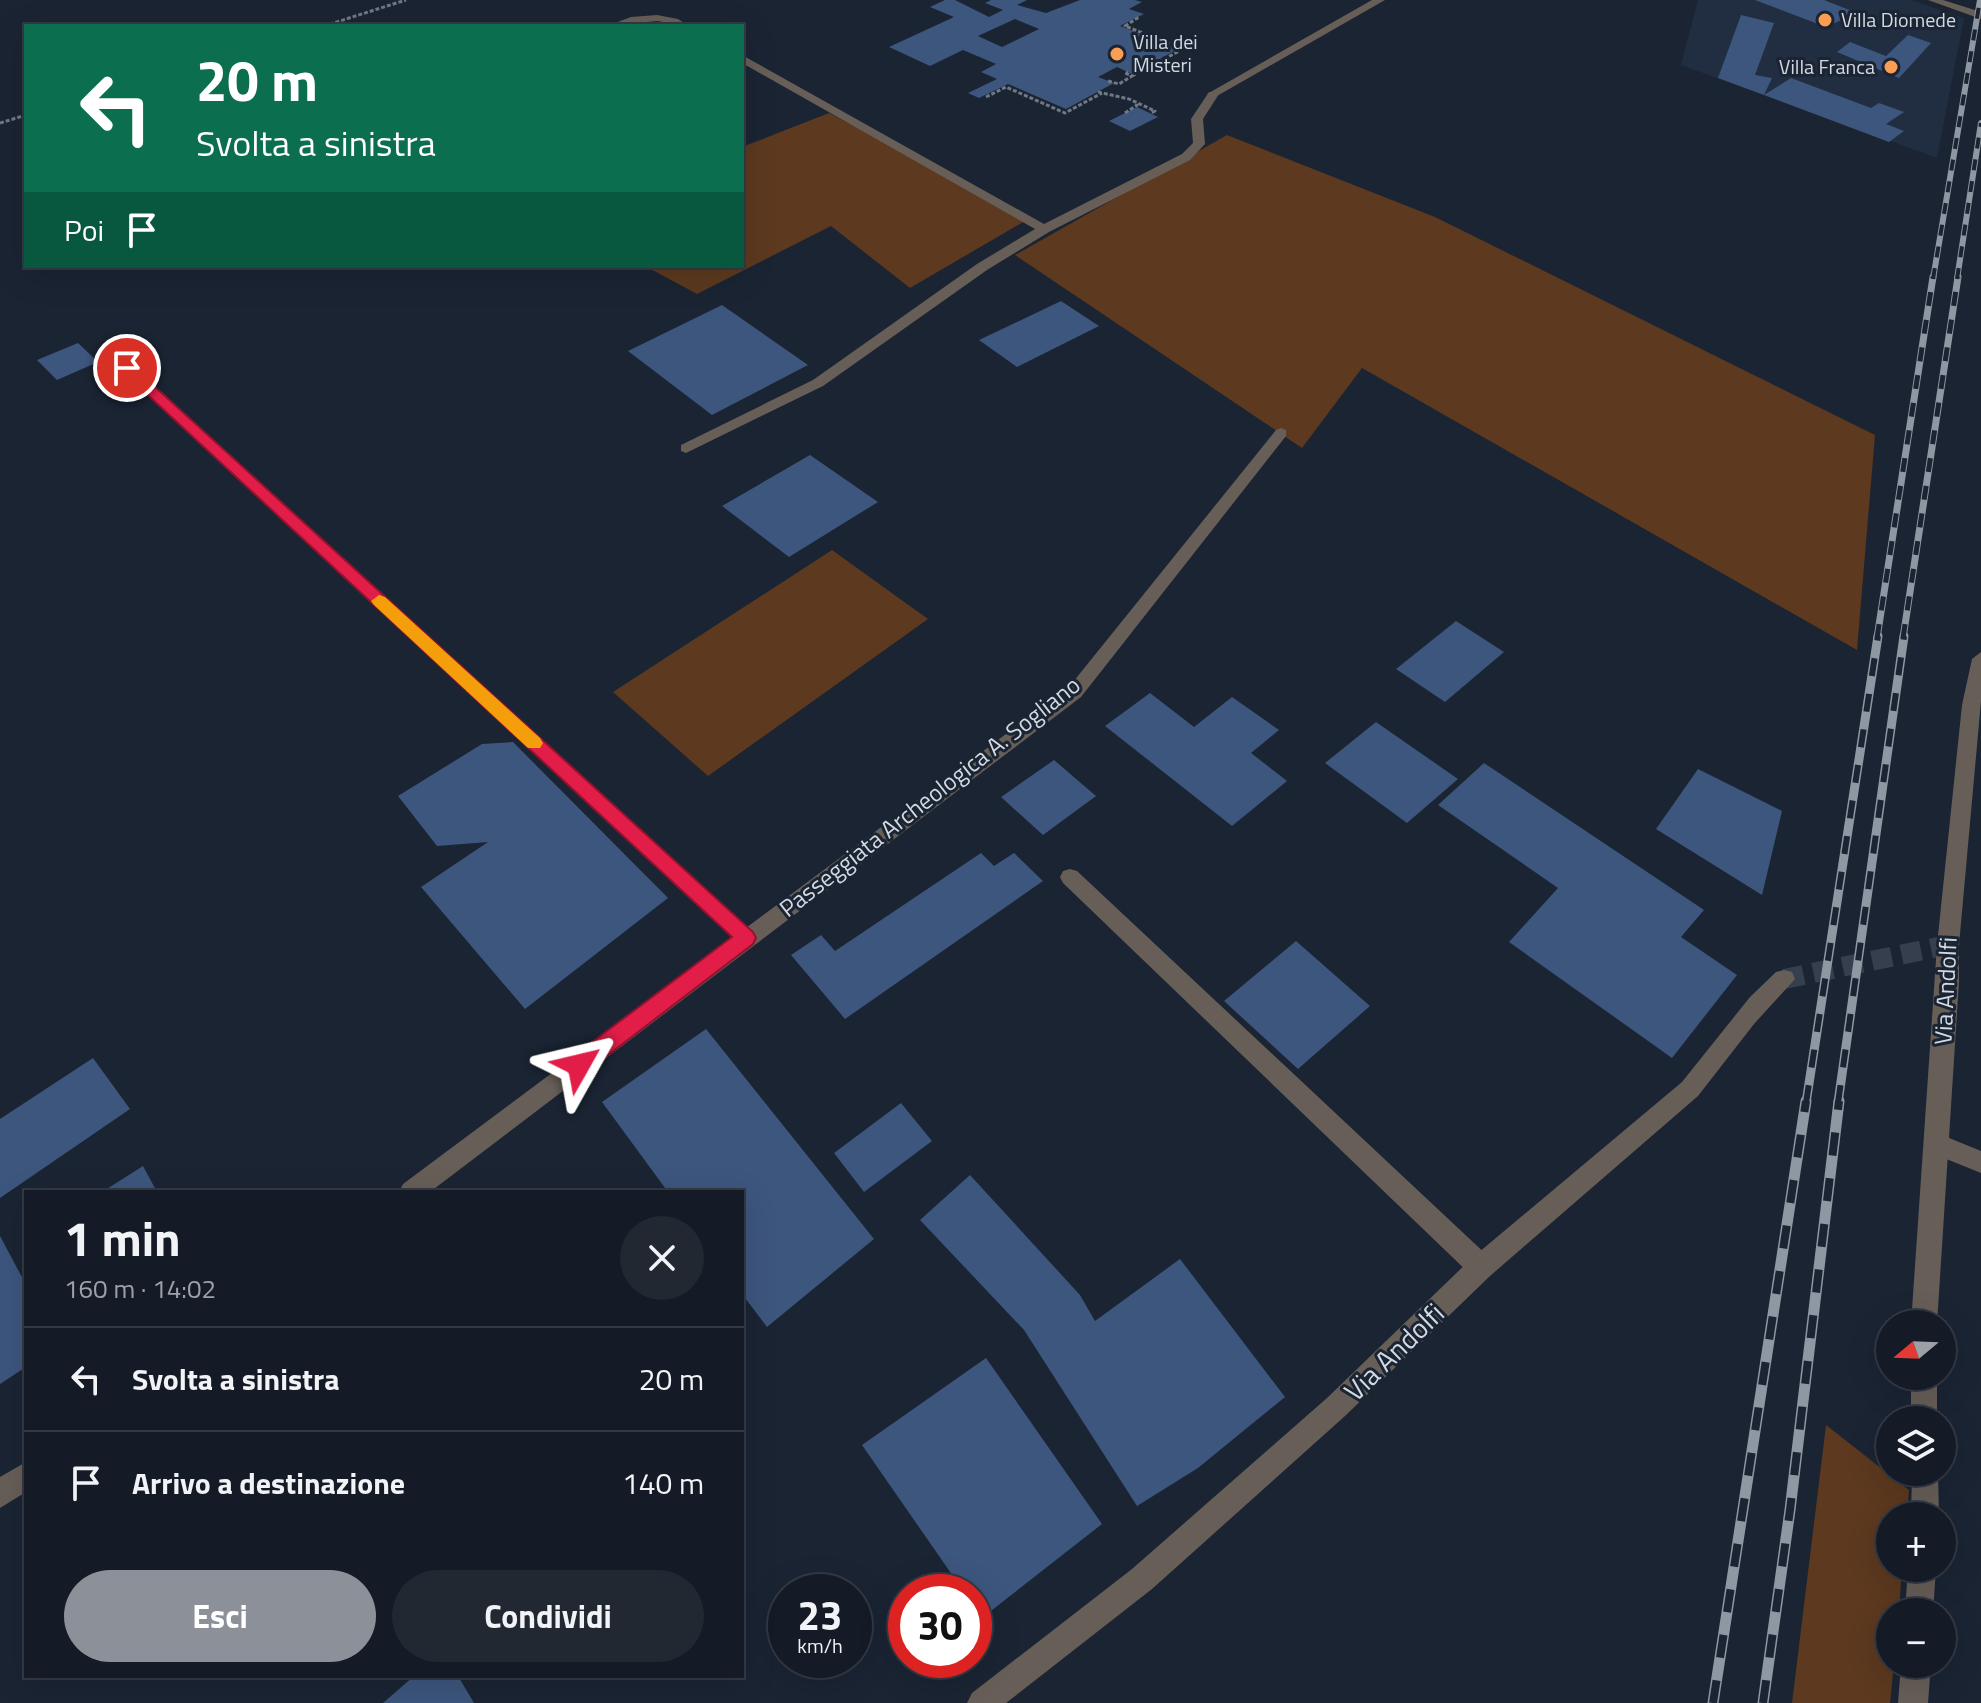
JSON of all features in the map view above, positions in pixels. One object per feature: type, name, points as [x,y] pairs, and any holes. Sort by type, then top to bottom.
[{"type":"street","points":[[686,448],[818,383],[982,267],[1044,229],[1186,157],[1199,144],[1197,119],[1213,94],[1380,0]]},
{"type":"street","points":[[1933,0],[1981,16]]},
{"type":"street","points":[[619,24],[646,16],[670,18],[680,24]]},
{"type":"street","points":[[744,59],[1044,229]]},
{"type":"street","points":[[127,368],[746,938]]},
{"type":"street","name":"Passeggiata Archeologica A. Sogliano","points":[[414,1190],[1075,692],[1281,433]]},
{"type":"street","name":"Via Andolfi","points":[[1925,1310],[1948,945],[1971,705],[1981,659]]},
{"type":"street","points":[[1070,877],[1481,1267]]},
{"type":"street","name":"Via Andolfi","points":[[982,1703],[1142,1579],[1336,1407],[1481,1267],[1690,1089],[1711,1067],[1749,1013],[1784,979]]},
{"type":"street","points":[[1937,1144],[1981,1162]]},
{"type":"street","points":[[0,1494],[24,1476]]},
{"type":"street","points":[[1913,1703],[1915,1678]]},
{"type":"path","points":[[330,24],[406,0]]},
{"type":"path","points":[[1108,81],[1119,84],[1183,49],[1125,26],[1139,17]]},
{"type":"path","points":[[1128,72],[1125,73],[1132,76]]},
{"type":"path","points":[[986,97],[1005,87],[1065,113],[1100,92],[1129,99],[1154,111],[1137,105],[1125,113]]},
{"type":"path","points":[[0,123],[24,116]]},
{"type":"shaded area","points":[[1698,0],[1911,0],[1964,18],[1937,158],[1681,65]]},
{"type":"shaded area","points":[[829,113],[1030,218],[910,288],[831,226],[697,294],[649,268],[744,268],[744,146]]},
{"type":"shaded area","points":[[1227,135],[1435,217],[1875,435],[1857,650],[1362,368],[1302,448],[1015,255]]},
{"type":"shaded area","points":[[832,550],[928,619],[708,776],[613,692]]},
{"type":"shaded area","points":[[1826,1425],[1876,1464],[1876,1486],[1904,1486],[1909,1490],[1908,1502],[1876,1502],[1876,1582],[1901,1582],[1900,1598],[1876,1598],[1876,1678],[1893,1678],[1890,1703],[1792,1703]]},
{"type":"building","name":"Villa dei Misteri","points":[[945,0],[955,0],[989,17],[1003,10],[985,3],[991,0],[1027,0],[1017,5],[1046,13],[1080,0],[1135,0],[1142,2],[1129,9],[1144,14],[1120,26],[1178,49],[1132,74],[1117,67],[1098,77],[1114,83],[1066,109],[1008,84],[979,98],[968,93],[997,79],[981,72],[996,64],[963,50],[930,66],[889,47],[954,17],[930,7]],"holes":[[[1015,19],[1039,29],[1002,47],[978,36]]]},
{"type":"building","name":"Villa Diomede","points":[[1755,0],[1824,0],[1857,13],[1826,27]]},
{"type":"building","points":[[1741,15],[1774,23],[1755,75],[1772,78],[1764,95],[1718,78]]},
{"type":"building","name":"Villa Franca","points":[[1908,35],[1931,43],[1899,78],[1837,52],[1850,42],[1886,56]]},
{"type":"building","points":[[1791,78],[1871,108],[1879,103],[1904,112],[1886,124],[1904,131],[1889,142],[1764,95]]},
{"type":"building","points":[[1137,107],[1158,117],[1130,131],[1109,121]]},
{"type":"building","points":[[1061,301],[1099,326],[1017,367],[979,340]]},
{"type":"building","points":[[722,305],[808,365],[712,415],[628,351]]},
{"type":"building","points":[[78,343],[98,362],[57,380],[37,360]]},
{"type":"building","points":[[810,455],[878,502],[789,557],[722,506]]},
{"type":"building","points":[[1456,621],[1504,652],[1445,702],[1396,669]]},
{"type":"building","points":[[1150,693],[1194,727],[1232,697],[1279,730],[1251,753],[1287,781],[1232,826],[1105,726]]},
{"type":"building","points":[[1376,722],[1458,779],[1407,823],[1325,763]]},
{"type":"building","points":[[513,742],[668,898],[525,1009],[421,887],[488,842],[437,846],[398,796],[482,744]]},
{"type":"building","points":[[1054,760],[1096,796],[1043,835],[1001,797]]},
{"type":"building","points":[[1484,763],[1704,910],[1681,937],[1737,975],[1672,1058],[1509,942],[1558,888],[1438,805]]},
{"type":"building","points":[[1698,769],[1782,811],[1762,895],[1656,829]]},
{"type":"building","points":[[981,853],[994,866],[1014,853],[1043,881],[845,1019],[791,955],[821,935],[835,951]]},
{"type":"building","points":[[1296,941],[1370,1006],[1298,1069],[1224,1001]]},
{"type":"building","points":[[706,1029],[874,1239],[767,1327],[744,1297],[744,1190],[667,1190],[602,1102]]},
{"type":"building","points":[[93,1058],[130,1109],[0,1198],[0,1119]]},
{"type":"building","points":[[901,1103],[932,1141],[864,1192],[834,1153]]},
{"type":"building","points":[[143,1166],[156,1190],[105,1190]]},
{"type":"building","points":[[970,1175],[1080,1295],[1095,1321],[1180,1259],[1285,1397],[1198,1468],[1137,1506],[1024,1330],[920,1220]]},
{"type":"building","points":[[0,1236],[24,1281],[24,1368],[0,1384]]},
{"type":"building","points":[[986,1358],[1102,1524],[992,1610],[992,1574],[952,1574],[862,1445]]},
{"type":"building","points":[[412,1678],[459,1678],[474,1703],[383,1703]]},
{"type":"tunnel","points":[[1784,979],[1948,945]]},
{"type":"railway","points":[[1933,279],[1980,0]]},
{"type":"railway","points":[[1957,279],[1981,123]]},
{"type":"railway","points":[[1877,638],[1933,277]]},
{"type":"railway","points":[[1903,638],[1958,277]]},
{"type":"railway","points":[[1806,1103],[1878,636]]},
{"type":"railway","points":[[1838,1103],[1904,636]]},
{"type":"railway","points":[[1713,1703],[1806,1101]]},
{"type":"railway","points":[[1763,1703],[1790,1510],[1839,1101]]},
{"type":"slow traffic","points":[[379,601],[534,743]]},
{"type":"place","name":"Villa Diomede","points":[[1825,20]]},
{"type":"place","name":"Villa dei Misteri","points":[[1117,54]]},
{"type":"place","name":"Villa Franca","points":[[1891,67]]},
{"type":"route","points":[[127,368],[746,938],[579,1065]]}]
